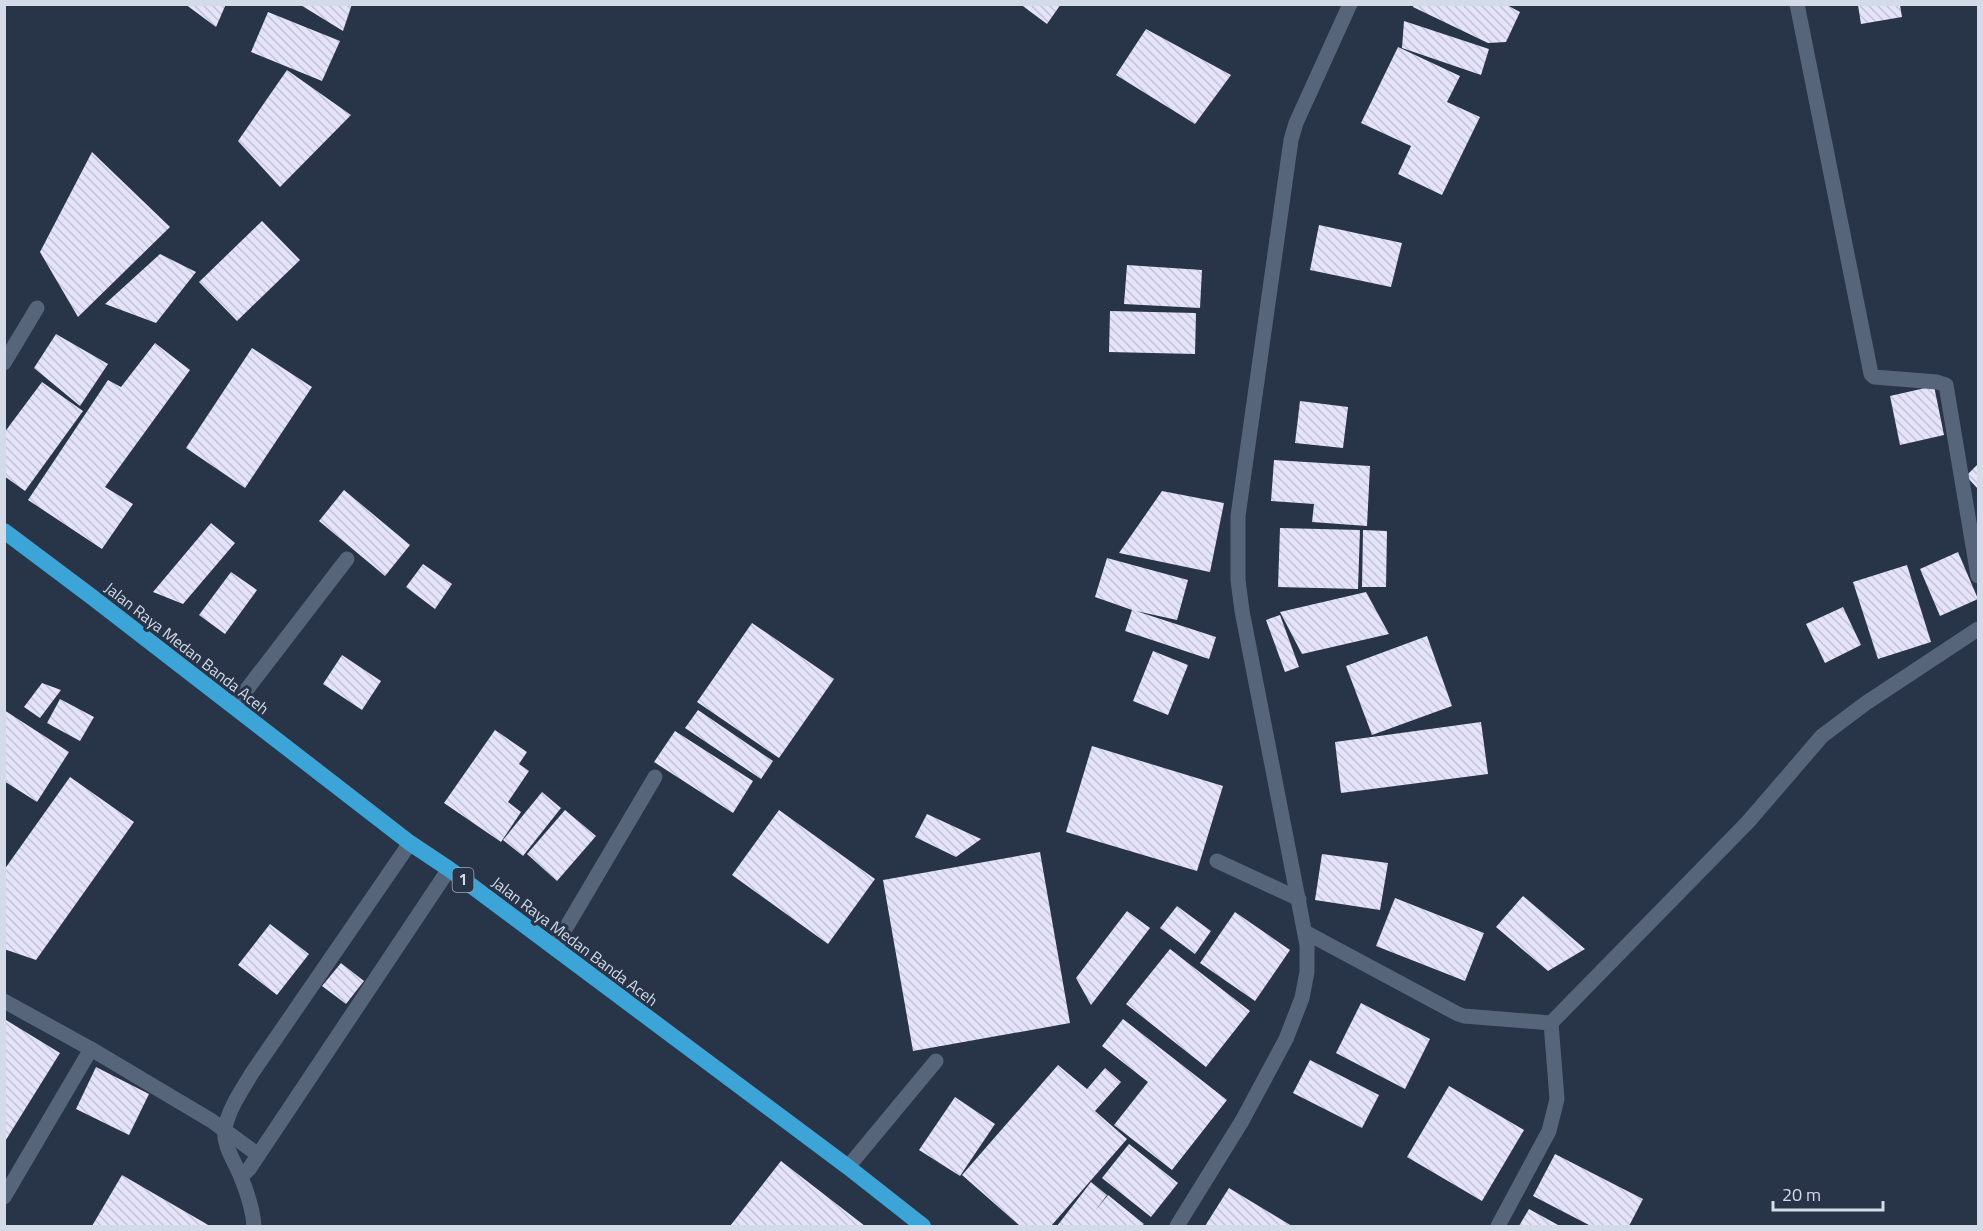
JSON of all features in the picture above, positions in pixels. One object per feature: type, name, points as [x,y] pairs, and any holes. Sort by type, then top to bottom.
[{"type":"highway","name":"Jalan Raya Medan Banda Aceh","points":[[4,531],[411,843],[848,1167],[922,1227]]},
{"type":"street","points":[[1177,1227],[1242,1121],[1286,1039],[1305,984],[1307,958],[1305,932],[1242,611],[1238,580],[1237,526],[1293,132],[1350,4]]},
{"type":"street","points":[[1797,4],[1871,374],[1874,377],[1937,382],[1946,386],[1978,576]]},
{"type":"street","points":[[4,363],[37,308]]},
{"type":"street","points":[[234,706],[347,558]]},
{"type":"street","points":[[1498,1227],[1549,1131],[1554,1114],[1557,1099],[1551,1023],[1748,822],[1822,736],[1866,703],[1978,629]]},
{"type":"street","points":[[554,948],[655,777]]},
{"type":"street","points":[[254,1227],[254,1216],[241,1177],[228,1151],[224,1130],[232,1106],[252,1073],[411,843]]},
{"type":"street","points":[[1217,861],[1299,899]]},
{"type":"street","points":[[241,1177],[249,1169],[449,869]]},
{"type":"street","points":[[1305,932],[1464,1016],[1551,1023]]},
{"type":"street","points":[[4,1001],[91,1048],[224,1130],[257,1154]]},
{"type":"street","points":[[4,1197],[91,1048]]},
{"type":"street","points":[[848,1167],[936,1061]]},
{"type":"building","points":[[185,4],[226,4],[216,27]]},
{"type":"building","points":[[299,4],[352,4],[343,31]]},
{"type":"building","points":[[1020,4],[1061,4],[1047,24]]},
{"type":"building","points":[[1414,4],[1505,4],[1520,12],[1506,42],[1488,43],[1413,7]]},
{"type":"building","points":[[1858,5],[1900,5],[1902,17],[1861,24]]},
{"type":"building","points":[[268,12],[340,41],[322,81],[251,52]]},
{"type":"building","points":[[1404,21],[1489,49],[1481,75],[1402,48]]},
{"type":"building","points":[[1146,29],[1231,75],[1195,124],[1116,75]]},
{"type":"building","points":[[1398,47],[1460,76],[1447,102],[1480,117],[1442,195],[1398,174],[1411,146],[1361,123]]},
{"type":"building","points":[[287,70],[351,115],[280,187],[238,141]]},
{"type":"building","points":[[92,152],[170,227],[78,317],[40,252]]},
{"type":"building","points":[[262,221],[300,260],[237,321],[199,282]]},
{"type":"building","points":[[1319,225],[1402,243],[1391,287],[1310,270]]},
{"type":"building","points":[[160,254],[196,272],[156,323],[105,304]]},
{"type":"building","points":[[1127,265],[1202,270],[1200,308],[1124,304]]},
{"type":"building","points":[[1110,311],[1196,313],[1195,354],[1109,352]]},
{"type":"building","points":[[56,334],[108,364],[80,406],[34,368]]},
{"type":"building","points":[[155,343],[190,370],[105,487],[133,504],[102,549],[28,500],[108,380],[121,387]]},
{"type":"building","points":[[252,348],[312,387],[245,488],[186,448]]},
{"type":"building","points":[[42,382],[83,411],[25,491],[4,476],[4,433]]},
{"type":"building","points":[[1934,386],[1944,435],[1900,445],[1890,396]]},
{"type":"building","points":[[1300,401],[1348,407],[1343,448],[1295,443]]},
{"type":"building","points":[[1274,460],[1370,466],[1367,526],[1312,522],[1314,504],[1271,501]]},
{"type":"building","points":[[1978,464],[1978,489],[1966,476]]},
{"type":"building","points":[[344,490],[410,545],[385,576],[319,521]]},
{"type":"building","points":[[1162,491],[1224,503],[1210,572],[1119,553]]},
{"type":"building","points":[[211,523],[235,543],[183,604],[153,592]]},
{"type":"building","points":[[1280,528],[1360,530],[1358,589],[1278,587]]},
{"type":"building","points":[[1363,530],[1387,531],[1386,587],[1362,587]]},
{"type":"building","points":[[1958,552],[1978,599],[1940,616],[1920,569]]},
{"type":"building","points":[[1107,558],[1188,580],[1177,620],[1136,611],[1216,637],[1209,659],[1125,631],[1132,610],[1095,597]]},
{"type":"building","points":[[423,564],[452,584],[435,609],[406,587]]},
{"type":"building","points":[[1907,565],[1931,642],[1878,659],[1853,582]]},
{"type":"building","points":[[231,572],[257,590],[225,634],[199,615]]},
{"type":"building","points":[[1366,592],[1389,634],[1302,654],[1280,612]]},
{"type":"building","points":[[1843,607],[1861,645],[1825,663],[1806,624]]},
{"type":"building","points":[[1280,615],[1299,667],[1285,672],[1266,620]]},
{"type":"building","points":[[752,623],[834,679],[779,758],[697,702]]},
{"type":"building","points":[[1427,636],[1452,706],[1372,735],[1346,666]]},
{"type":"building","points":[[1153,651],[1188,665],[1168,715],[1133,701]]},
{"type":"building","points":[[342,655],[381,681],[362,710],[323,684]]},
{"type":"building","points":[[42,683],[61,690],[40,718],[24,707]]},
{"type":"building","points":[[60,699],[94,717],[80,741],[47,723]]},
{"type":"building","points":[[4,710],[69,752],[37,802],[4,781]]},
{"type":"building","points":[[698,710],[773,761],[761,779],[685,728]]},
{"type":"building","points":[[1481,722],[1488,774],[1341,793],[1335,742]]},
{"type":"building","points":[[495,730],[527,752],[519,764],[529,771],[508,802],[521,812],[501,842],[444,803]]},
{"type":"building","points":[[675,731],[753,781],[733,813],[654,762]]},
{"type":"building","points":[[1092,746],[1223,786],[1197,871],[1066,832]]},
{"type":"building","points":[[70,777],[134,822],[36,960],[4,949],[4,870]]},
{"type":"building","points":[[542,792],[561,808],[523,856],[503,840]]},
{"type":"building","points":[[565,810],[596,836],[557,881],[527,854]]},
{"type":"building","points":[[779,810],[875,879],[828,944],[732,875]]},
{"type":"building","points":[[927,814],[981,839],[956,857],[915,837]]},
{"type":"building","points":[[1040,852],[1070,1023],[913,1051],[883,880]]},
{"type":"building","points":[[1322,854],[1388,863],[1380,910],[1315,900]]},
{"type":"building","points":[[1523,896],[1585,949],[1548,971],[1496,927]]},
{"type":"building","points":[[1395,898],[1484,933],[1465,981],[1376,946]]},
{"type":"building","points":[[1177,906],[1211,931],[1195,954],[1160,928]]},
{"type":"building","points":[[1127,911],[1150,928],[1091,1005],[1076,978]]},
{"type":"building","points":[[1235,912],[1290,950],[1255,1001],[1200,963]]},
{"type":"building","points":[[270,924],[309,954],[277,995],[238,965]]},
{"type":"building","points":[[1170,949],[1250,1011],[1206,1067],[1126,1004]]},
{"type":"building","points":[[341,963],[364,981],[346,1004],[322,986]]},
{"type":"building","points":[[1361,1003],[1430,1039],[1405,1089],[1336,1053]]},
{"type":"building","points":[[1123,1019],[1227,1100],[1172,1170],[1114,1125],[1148,1082],[1102,1046]]},
{"type":"building","points":[[6,1020],[60,1053],[4,1143],[4,1023]]},
{"type":"building","points":[[1310,1060],[1379,1095],[1362,1128],[1293,1093]]},
{"type":"building","points":[[1058,1065],[1087,1089],[1105,1068],[1121,1082],[1095,1111],[1127,1139],[1051,1226],[1020,1226],[962,1175]]},
{"type":"building","points":[[96,1067],[149,1094],[129,1135],[76,1109]]},
{"type":"building","points":[[1449,1086],[1524,1130],[1482,1201],[1407,1157]]},
{"type":"building","points":[[955,1097],[995,1124],[960,1176],[919,1150]]},
{"type":"building","points":[[1129,1144],[1178,1183],[1151,1217],[1102,1178]]},
{"type":"building","points":[[1555,1154],[1643,1199],[1629,1226],[1588,1226],[1533,1196]]},
{"type":"building","points":[[781,1161],[865,1226],[730,1226]]},
{"type":"building","points":[[122,1175],[210,1226],[92,1226]]},
{"type":"building","points":[[1091,1182],[1107,1195],[1095,1211],[1108,1195],[1144,1224],[1142,1226],[1057,1226]]},
{"type":"building","points":[[1229,1188],[1292,1226],[1205,1226]]},
{"type":"building","points":[[1529,1209],[1560,1226],[1519,1226]]}]
